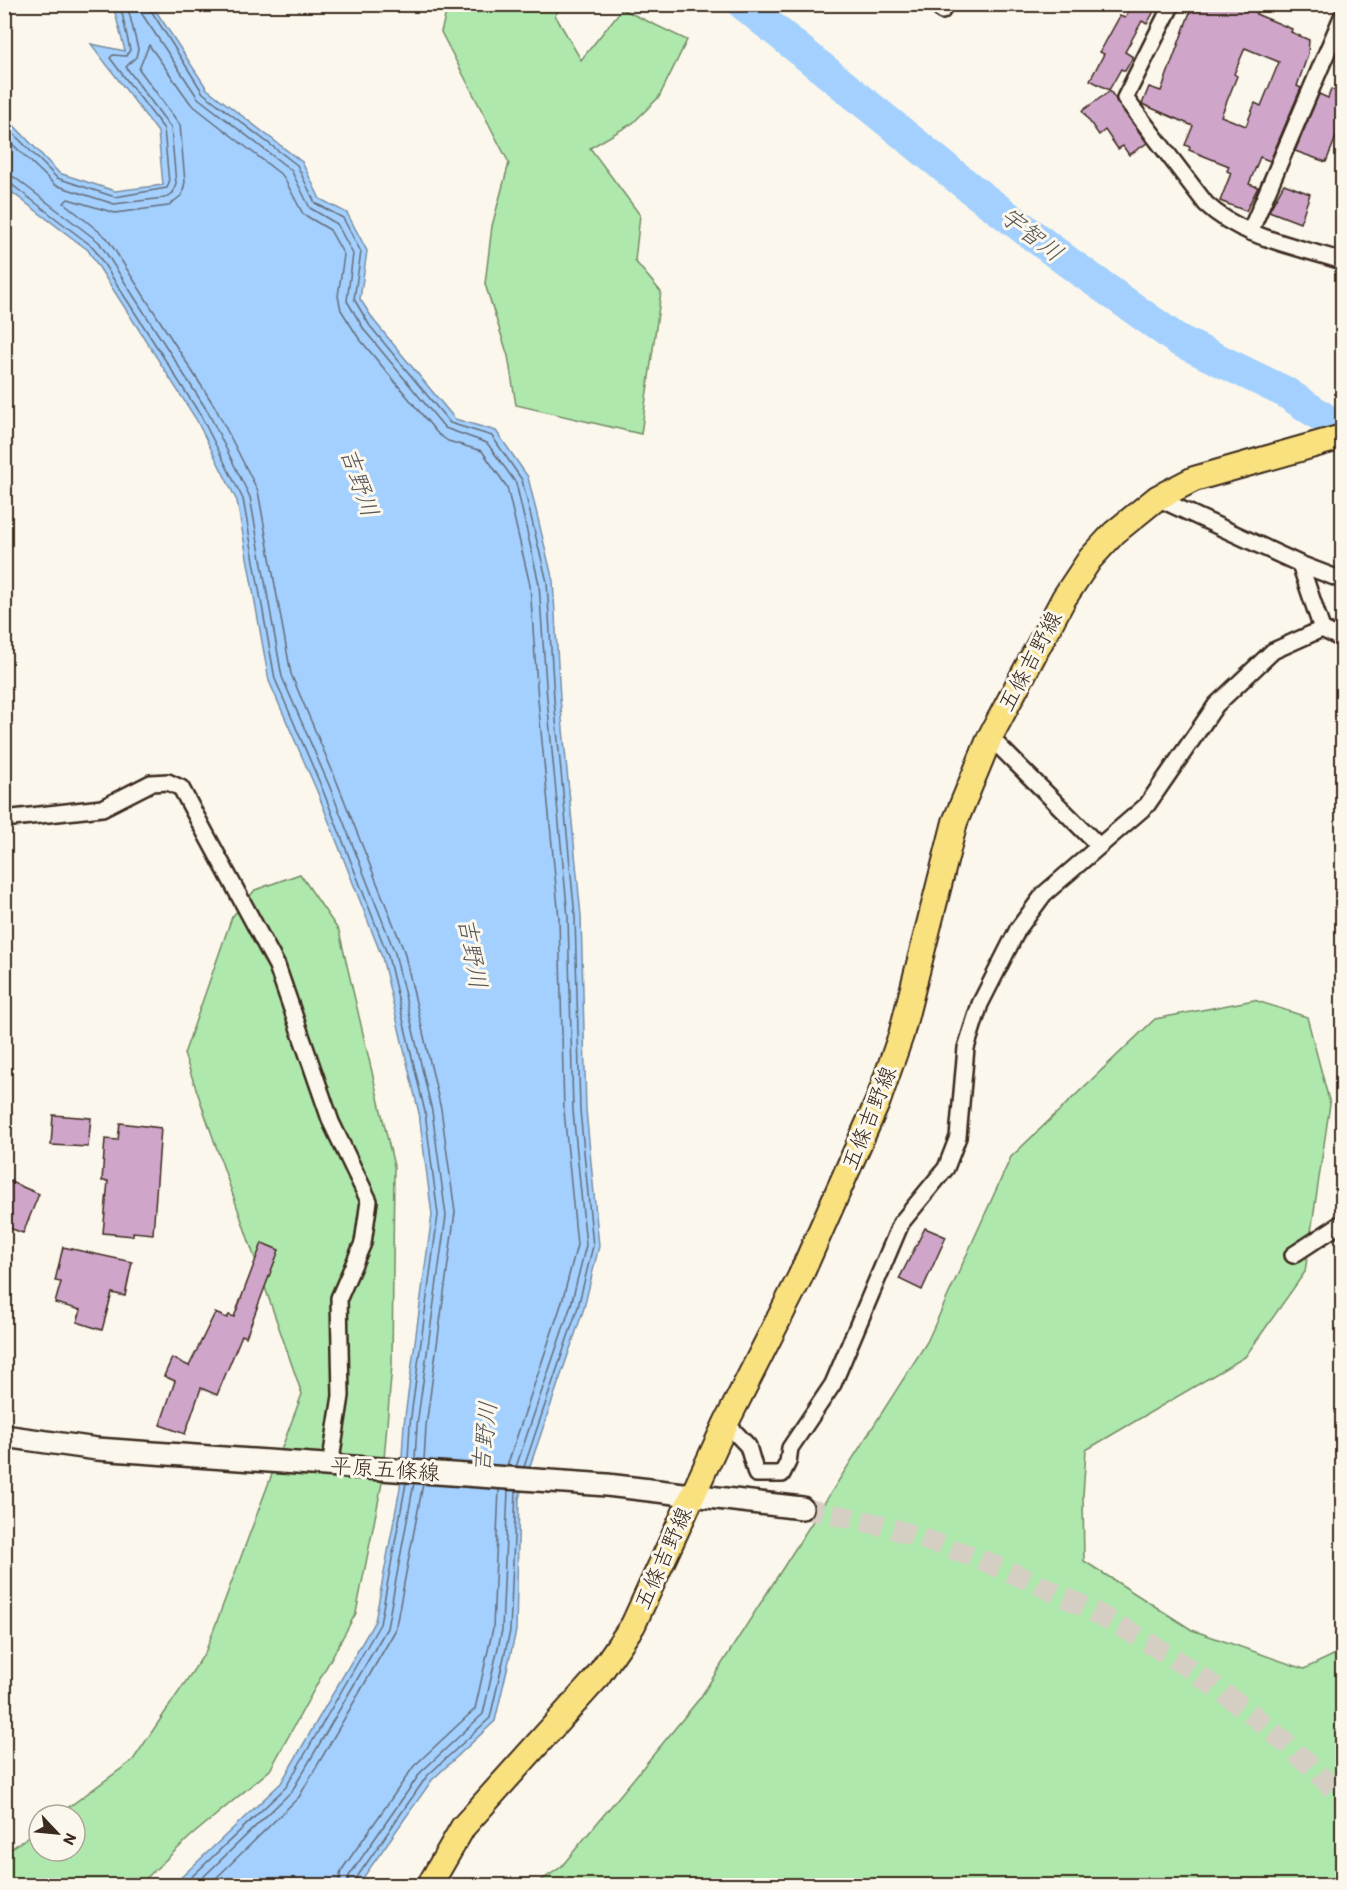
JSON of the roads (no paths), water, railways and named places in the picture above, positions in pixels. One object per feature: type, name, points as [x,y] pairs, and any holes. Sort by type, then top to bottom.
[{"type":"main road","name":"五條吉野線","points":[[429,1886],[463,1827],[595,1680],[633,1625],[726,1424],[800,1277],[878,1101],[901,1035],[955,822],[990,737],[1064,598],[1090,559],[1114,533],[1157,498],[1194,479],[1342,437]]},
{"type":"main road","name":"平原五條線","points":[[4,1436],[97,1449],[607,1485],[802,1508]]},
{"type":"street","points":[[1173,4],[1125,98],[1206,204],[1219,216],[1250,232],[1342,261]]},
{"type":"street","points":[[1250,232],[1337,44],[1342,16]]},
{"type":"street","points":[[1157,498],[1300,564],[1342,580]]},
{"type":"street","points":[[1300,564],[1322,629],[1342,639]]},
{"type":"street","points":[[726,1424],[748,1446],[756,1474],[782,1474],[788,1462],[790,1448],[833,1384],[901,1223],[946,1168],[958,1137],[966,1048],[980,1004],[1018,929],[1044,894],[1147,805],[1216,705],[1273,651],[1322,629]]},
{"type":"street","points":[[990,737],[1099,846]]},
{"type":"street","points":[[4,819],[102,808],[151,783],[168,782],[180,788],[277,966],[331,1122],[369,1201],[363,1243],[339,1298],[341,1396],[330,1466]]},
{"type":"street","points":[[1293,1255],[1342,1223]]},
{"type":"water","name":"吉野川","points":[[113,5],[152,5],[207,89],[302,162],[320,199],[347,213],[367,251],[360,299],[375,322],[455,419],[496,431],[528,477],[553,581],[560,698],[581,916],[586,1110],[599,1246],[584,1308],[519,1498],[516,1631],[495,1721],[432,1780],[358,1885],[173,1885],[281,1783],[375,1621],[400,1488],[404,1424],[432,1215],[419,1113],[382,957],[317,791],[269,681],[237,501],[196,419],[88,250],[5,187],[4,115],[59,173],[115,191],[163,185],[158,132],[91,44],[125,51]]},
{"type":"waterway","name":"宇智川","points":[[743,4],[970,188],[1068,262],[1178,340],[1285,392],[1342,430]]},
{"type":"tunnel","points":[[802,1508],[879,1525],[953,1549],[1075,1602],[1134,1634],[1191,1670],[1295,1751],[1342,1798]]}]
